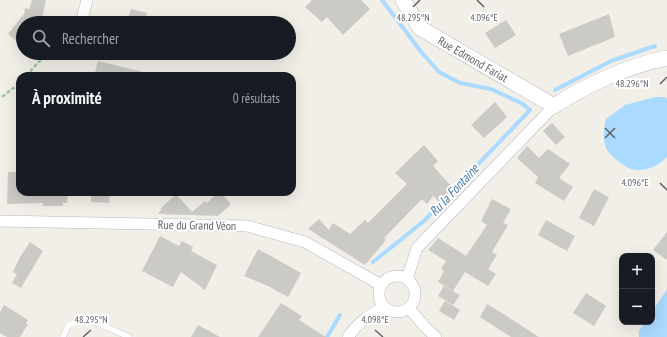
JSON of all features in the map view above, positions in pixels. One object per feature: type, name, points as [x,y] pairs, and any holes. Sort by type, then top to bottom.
[{"type":"street","points":[[83,15],[87,0]]},
{"type":"street","name":"Rue Edmond Fariat","points":[[403,0],[420,28],[554,106]]},
{"type":"street","points":[[407,279],[417,248],[554,106],[619,72],[647,62],[667,58]]},
{"type":"street","name":"Rue du Grand Véon","points":[[0,221],[247,226],[305,242],[380,285]]},
{"type":"street","points":[[401,276],[407,279],[414,287],[415,293],[412,304],[409,308],[404,312],[393,313],[383,307],[378,296],[380,285],[390,277],[401,276]]},
{"type":"street","points":[[348,337],[353,329],[363,320],[383,307]]},
{"type":"street","points":[[409,308],[425,327],[436,337]]},
{"type":"lane","points":[[63,337],[68,326],[84,317],[129,337]]},
{"type":"path","points":[[30,72],[41,60]]},
{"type":"path","points":[[2,97],[16,86]]},
{"type":"water","points":[[655,97],[665,97],[667,99],[667,157],[660,163],[650,168],[641,170],[631,169],[611,155],[605,146],[604,131],[606,119],[625,105]]},
{"type":"water","points":[[667,289],[667,337],[639,337],[639,331],[643,325],[655,325],[655,307]]},
{"type":"building","points":[[32,0],[46,0],[43,16],[22,16],[25,8],[29,9]]},
{"type":"building","points":[[312,0],[361,0],[370,9],[343,35],[327,17],[322,22],[305,7]]},
{"type":"building","points":[[131,9],[147,13],[146,16],[129,16]]},
{"type":"building","points":[[609,14],[615,37],[568,56],[559,34]]},
{"type":"building","points":[[506,20],[516,35],[495,48],[485,33]]},
{"type":"building","points":[[16,24],[16,41],[8,34]]},
{"type":"building","points":[[98,61],[143,72],[95,72]]},
{"type":"building","points":[[495,102],[507,117],[484,138],[471,125]]},
{"type":"building","points":[[552,123],[565,137],[556,145],[543,131]]},
{"type":"building","points":[[424,145],[438,161],[433,166],[453,188],[439,202],[433,196],[427,204],[422,199],[384,238],[386,240],[365,265],[308,229],[319,219],[329,230],[333,223],[350,234],[365,220],[368,223],[407,184],[395,173]]},
{"type":"building","points":[[527,146],[539,158],[548,149],[570,164],[559,178],[573,187],[564,201],[535,183],[538,177],[517,158]]},
{"type":"building","points":[[8,172],[16,172],[16,196],[68,196],[67,203],[63,203],[63,206],[43,206],[43,203],[7,204]]},
{"type":"building","points":[[594,189],[609,197],[594,226],[579,218]]},
{"type":"building","points":[[91,196],[110,196],[109,203],[91,202]]},
{"type":"building","points":[[174,196],[178,196],[192,212],[205,201],[207,203],[214,196],[224,196],[231,204],[218,216],[158,214],[162,209],[160,209]]},
{"type":"building","points":[[492,199],[511,209],[503,223],[508,225],[492,252],[497,255],[488,269],[496,274],[488,286],[465,272],[453,291],[438,282],[444,271],[441,269],[446,261],[428,250],[438,238],[466,256],[487,225],[481,221]]},
{"type":"building","points":[[546,220],[575,236],[567,251],[538,235]]},
{"type":"building","points":[[667,232],[667,260],[653,250]]},
{"type":"building","points":[[160,236],[179,246],[182,241],[193,247],[191,251],[217,265],[205,290],[181,272],[173,287],[142,271]]},
{"type":"building","points":[[30,242],[43,251],[21,288],[12,283],[17,274],[13,272],[20,257]]},
{"type":"building","points":[[258,249],[301,273],[288,297],[268,286],[244,276]]},
{"type":"building","points":[[444,286],[460,295],[453,305],[438,296]]},
{"type":"building","points":[[586,293],[606,306],[594,326],[573,313]]},
{"type":"building","points":[[445,301],[460,310],[454,320],[439,311]]},
{"type":"building","points":[[281,303],[302,316],[299,320],[326,337],[258,337]]},
{"type":"building","points":[[487,304],[539,337],[511,337],[480,317]]},
{"type":"building","points":[[4,305],[28,320],[26,323],[28,324],[20,337],[7,337],[0,333],[0,312]]},
{"type":"building","points":[[198,325],[220,337],[191,337]]},
{"type":"waterway","name":"Ru la Fontaine","points":[[373,262],[424,221],[530,110],[523,104],[491,89],[460,83],[439,72],[422,53],[382,0]]},
{"type":"waterway","name":"Ru la Fontaine","points":[[555,90],[611,61],[655,46]]},
{"type":"waterway","name":"Ru la Fontaine","points":[[327,337],[340,315]]}]
